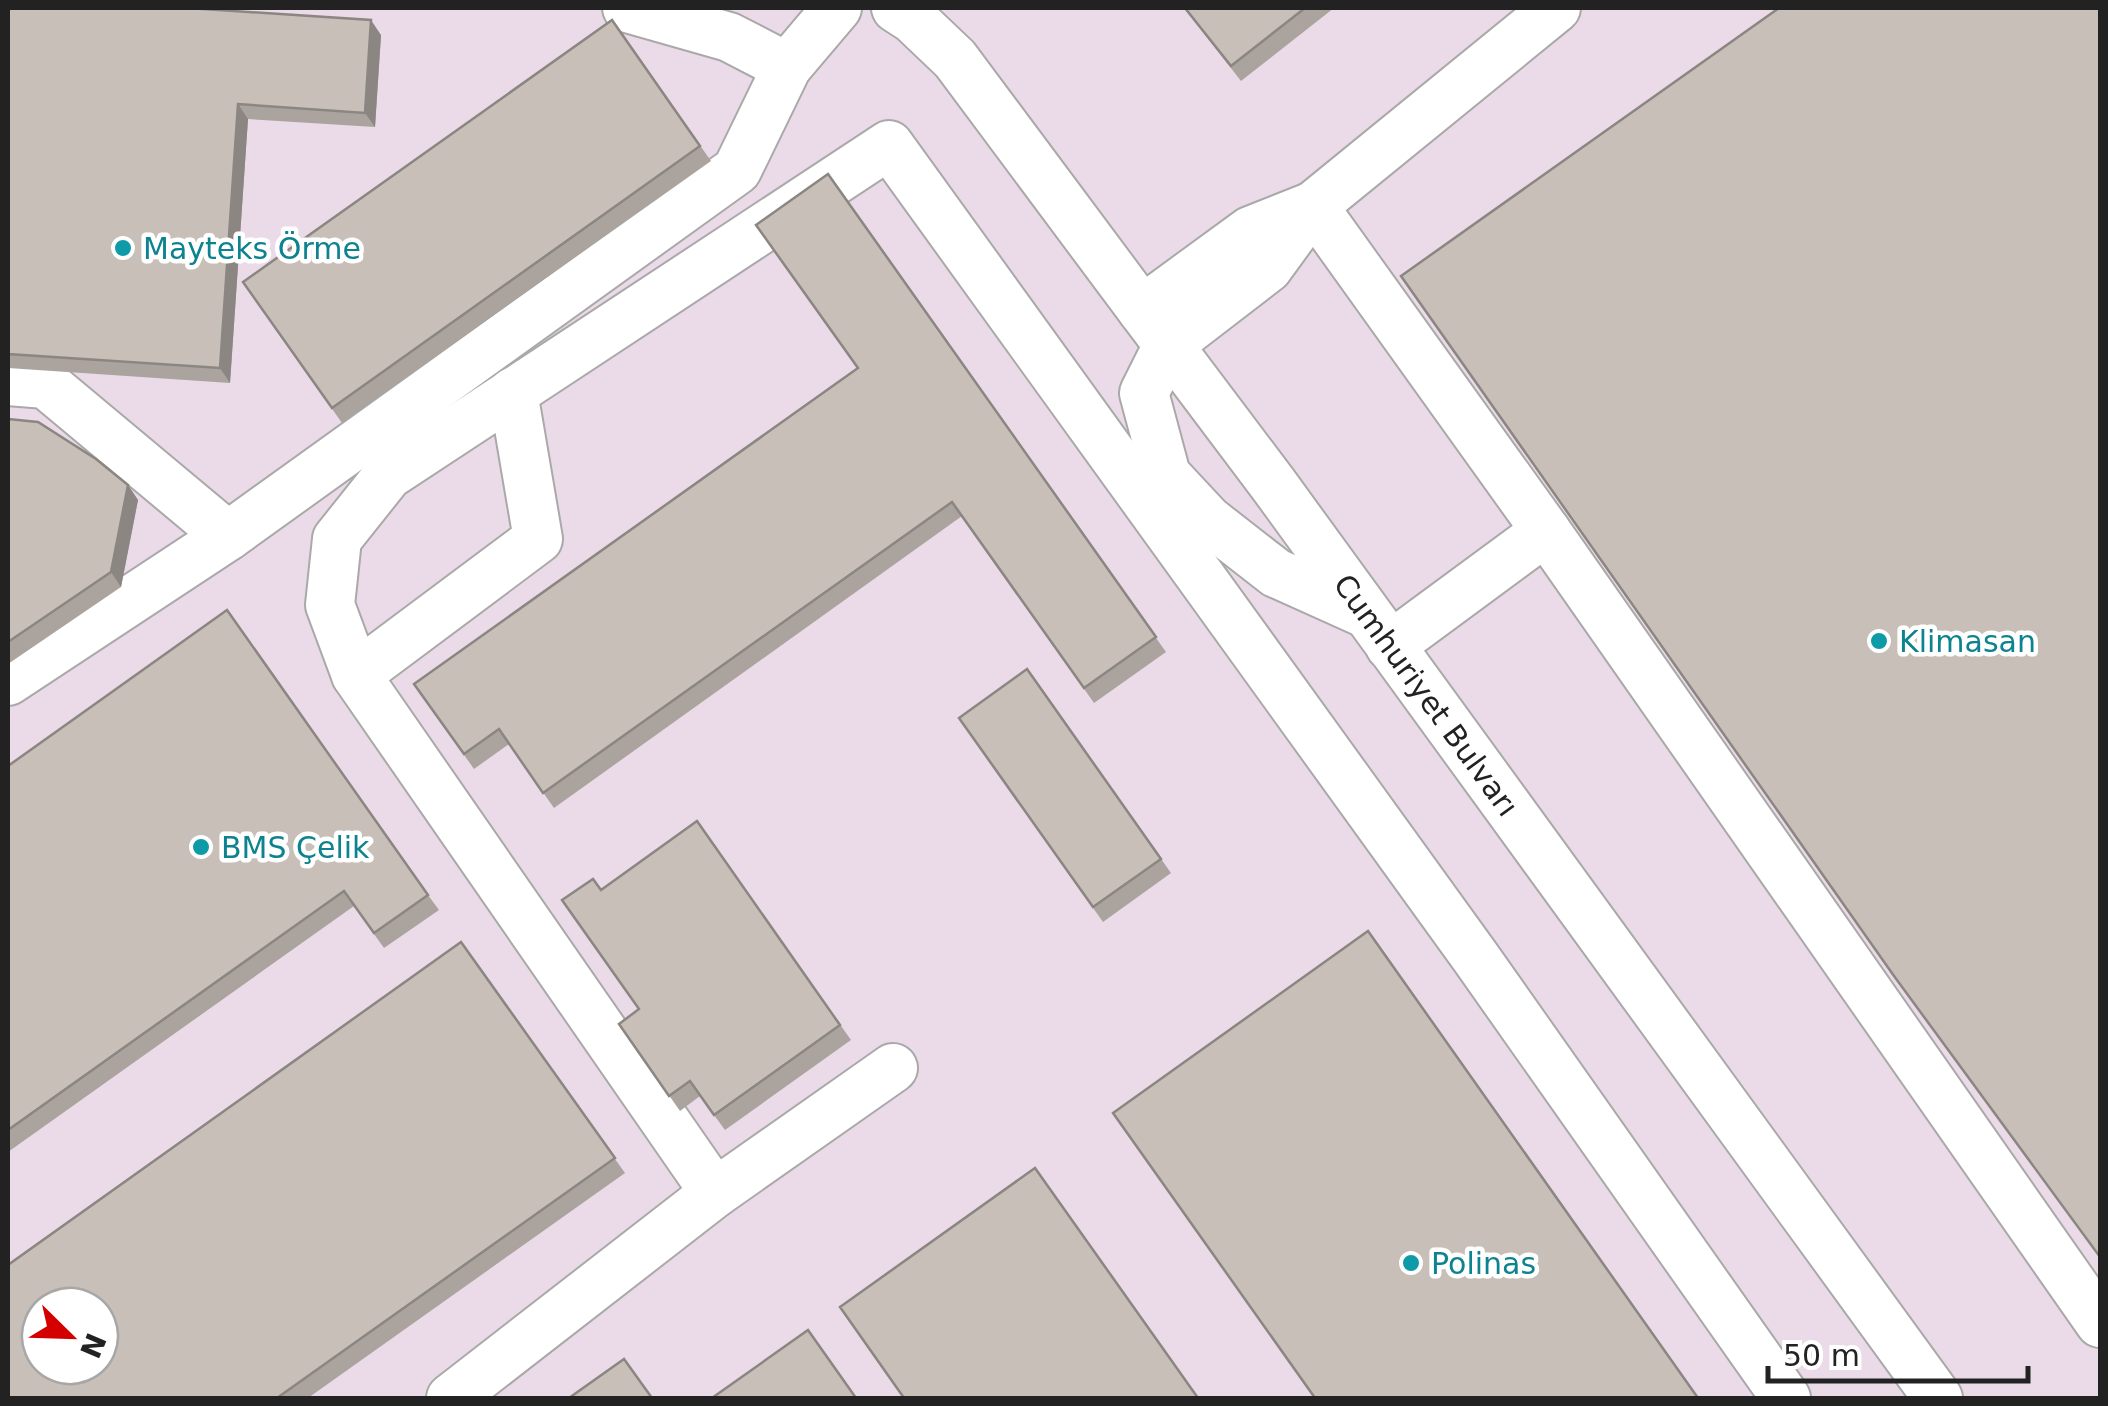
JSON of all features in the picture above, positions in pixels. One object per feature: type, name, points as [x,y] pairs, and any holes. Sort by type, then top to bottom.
[{"type":"street","points":[[626,8],[729,38],[787,67]]},
{"type":"street","points":[[8,681],[228,536],[737,170],[787,67],[838,8]]},
{"type":"street","name":"Cumhuriyet Bulvarı","points":[[897,8],[913,18],[954,60],[1155,327],[1938,1398]]},
{"type":"street","points":[[1546,531],[1378,630],[1276,573],[1208,520],[1166,474],[1144,393],[1155,327],[1268,268],[1313,206],[1556,8]]},
{"type":"street","points":[[716,1192],[356,675],[330,605],[337,538],[388,475],[889,146],[1476,958],[1786,1398]]},
{"type":"street","points":[[1313,206],[1546,531],[2100,1323]]},
{"type":"street","points":[[8,381],[46,384],[228,536]]},
{"type":"street","points":[[356,675],[538,538],[513,392]]},
{"type":"street","points":[[451,1398],[716,1192],[893,1068]]},
{"type":"shaded area","points":[[8,8],[2100,8],[2100,1398],[8,1398]]},
{"type":"building","name":"Mayteks Örme","points":[[8,8],[188,8],[371,20],[365,113],[238,104],[220,368],[8,354]]},
{"type":"building","points":[[1185,8],[1305,8],[1231,66]]},
{"type":"building","name":"Klimasan","points":[[1779,8],[2100,8],[2100,1257],[1894,976],[1401,276]]},
{"type":"building","name":"Mayteks Örme","points":[[612,20],[700,146],[332,408],[243,282]]},
{"type":"building","points":[[828,174],[1156,637],[1084,688],[952,502],[543,793],[499,729],[464,754],[414,684],[858,368],[756,225]]},
{"type":"building","points":[[8,419],[38,422],[128,485],[111,572],[8,642]]},
{"type":"building","name":"BMS Çelik","points":[[227,610],[428,895],[374,933],[344,891],[8,1130],[8,766]]},
{"type":"building","points":[[1027,669],[1161,859],[1093,907],[959,718]]},
{"type":"building","points":[[697,821],[840,1025],[714,1115],[690,1081],[669,1096],[619,1024],[639,1009],[562,900],[593,879],[601,890]]},
{"type":"building","name":"Polinas","points":[[1368,931],[1698,1398],[1315,1398],[1113,1113]]},
{"type":"building","points":[[461,942],[615,1158],[277,1398],[8,1398],[8,1265]]},
{"type":"building","points":[[1035,1168],[1198,1398],[904,1398],[840,1307]]},
{"type":"building","points":[[808,1330],[856,1398],[712,1398]]},
{"type":"building","points":[[624,1359],[652,1398],[569,1398]]},
{"type":"place","name":"Mayteks Örme","points":[[123,248]]},
{"type":"place","name":"Klimasan","points":[[1879,641]]},
{"type":"place","name":"BMS Çelik","points":[[201,847]]},
{"type":"place","name":"Polinas","points":[[1411,1263]]}]
